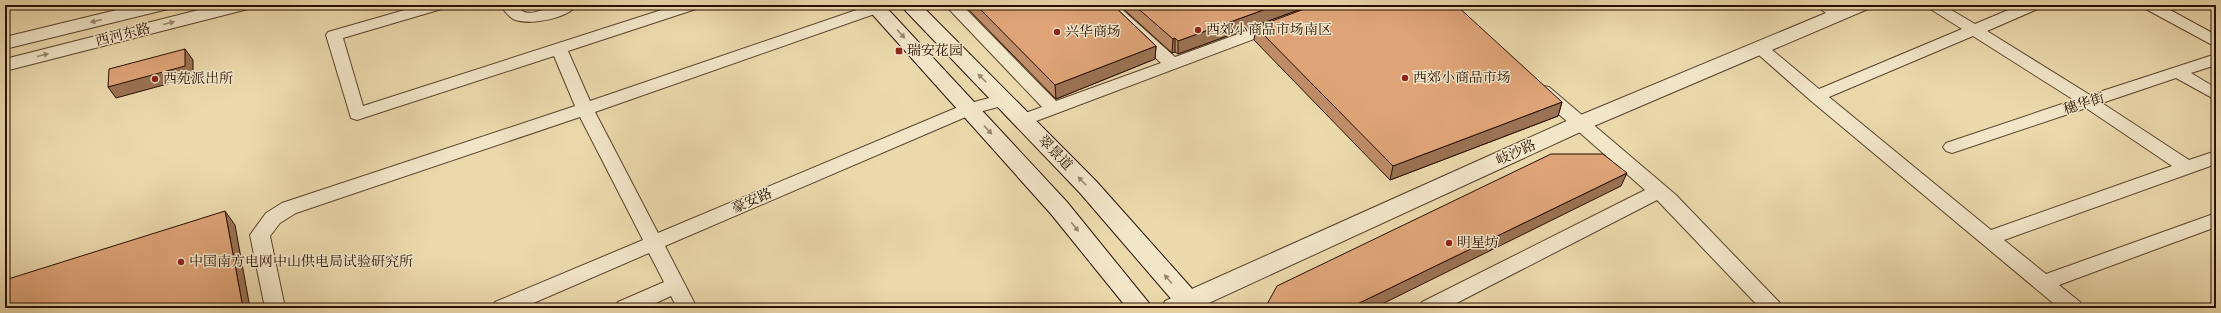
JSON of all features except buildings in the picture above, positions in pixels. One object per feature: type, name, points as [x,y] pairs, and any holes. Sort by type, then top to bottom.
[{"type":"street","name":"西河东路","points":[[5,43],[161,5]]},
{"type":"street","name":"西河东路","points":[[5,65],[241,5]]},
{"type":"street","points":[[439,5],[334,35],[357,114],[694,5]]},
{"type":"street","points":[[508,5],[510,10],[516,14],[536,17],[549,15],[569,5]]},
{"type":"street","name":"翠景道","points":[[910,5],[1088,187],[1185,306]]},
{"type":"street","points":[[953,5],[1054,109]]},
{"type":"street","points":[[1108,5],[1172,64]]},
{"type":"street","name":"岐沙路","points":[[1185,306],[1579,124],[1759,48],[1831,10],[1861,5]]},
{"type":"street","points":[[1932,5],[1974,29],[2090,102],[2187,167]]},
{"type":"street","points":[[1816,96],[2034,5]]},
{"type":"street","points":[[2150,5],[2216,42]]},
{"type":"street","points":[[274,308],[260,235],[273,218],[289,208],[585,109],[876,6],[1060,208],[1141,308]]},
{"type":"street","points":[[1023,120],[1294,18]]},
{"type":"street","points":[[559,48],[585,109],[687,308]]},
{"type":"street","points":[[1759,48],[2073,308]]},
{"type":"street","name":"穗华街","points":[[1952,147],[2216,59]]},
{"type":"street","points":[[2178,72],[2216,95]]},
{"type":"street","points":[[1534,83],[1579,124],[1659,191],[1772,308]]},
{"type":"street","name":"豪安路","points":[[502,308],[969,109],[1004,100]]},
{"type":"street","points":[[1988,238],[2216,157]]},
{"type":"street","points":[[1429,308],[1659,191]]},
{"type":"street","points":[[2043,283],[2216,220]]},
{"type":"street","points":[[625,308],[675,286]]},
{"type":"place","name":"西郊小商品市场南区","points":[[1198,30]]},
{"type":"place","name":"兴华商场","points":[[1057,32]]},
{"type":"place","name":"瑞安花园","points":[[899,51]]},
{"type":"place","name":"西郊小商品市场","points":[[1405,78]]},
{"type":"place","name":"西苑派出所","points":[[155,79]]},
{"type":"place","name":"明星坊","points":[[1449,243]]},
{"type":"place","name":"中国南方电网中山供电局试验研究所","points":[[181,262]]}]
